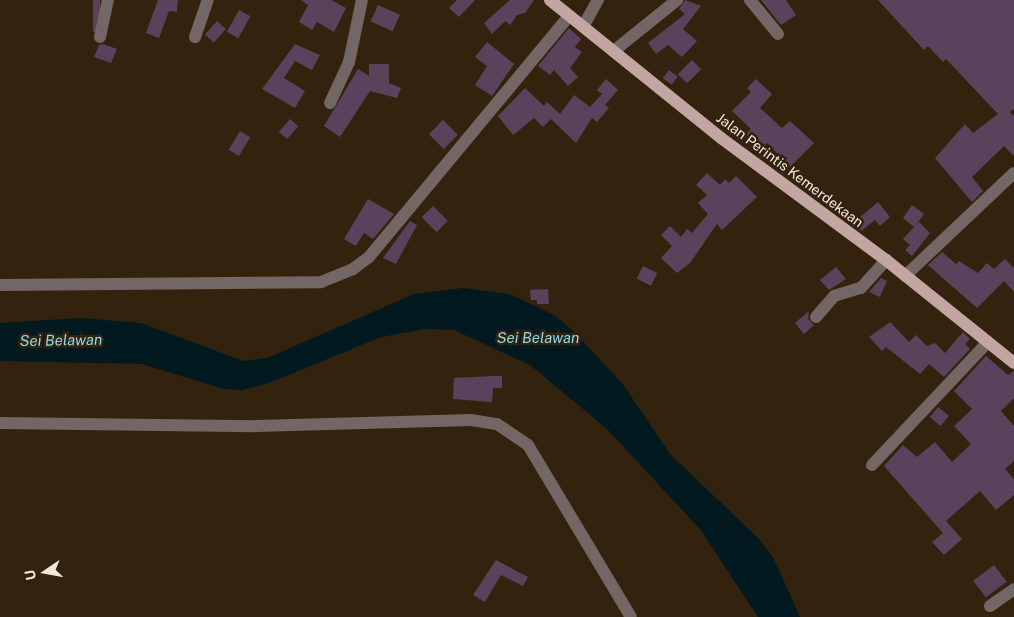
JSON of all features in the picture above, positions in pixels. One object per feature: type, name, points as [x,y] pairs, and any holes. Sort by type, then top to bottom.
[{"type":"main road","name":"Jalan Perintis Kemerdekaan","points":[[550,0],[615,50],[720,138],[886,260],[1014,363]]},
{"type":"street","points":[[100,37],[108,0]]},
{"type":"street","points":[[195,37],[208,0]]},
{"type":"street","points":[[330,103],[348,62],[361,0]]},
{"type":"street","points":[[584,25],[598,0]]},
{"type":"street","points":[[615,50],[677,0]]},
{"type":"street","points":[[750,0],[778,34]]},
{"type":"street","points":[[0,285],[321,282],[353,269],[369,257],[569,16]]},
{"type":"street","points":[[905,276],[1014,173]]},
{"type":"street","points":[[816,317],[834,296],[861,288],[886,260]]},
{"type":"street","points":[[872,465],[988,342]]},
{"type":"street","points":[[0,423],[257,426],[470,420],[497,424],[528,445],[631,617]]},
{"type":"street","points":[[990,606],[1014,589]]},
{"type":"water","name":"Sei Belawan","points":[[463,288],[510,294],[554,315],[572,330],[622,383],[670,454],[760,540],[774,559],[800,617],[758,617],[700,529],[607,429],[530,365],[454,330],[426,329],[381,337],[269,383],[242,390],[224,389],[142,364],[0,361],[0,323],[80,318],[141,323],[243,361],[267,358],[414,294]]},
{"type":"building","points":[[93,0],[100,0],[100,32],[93,32]]},
{"type":"building","points":[[158,0],[178,0],[177,12],[169,11],[159,38],[146,33]]},
{"type":"building","points":[[301,0],[331,0],[346,8],[334,32],[317,22],[312,30],[299,22],[308,5]]},
{"type":"building","points":[[457,0],[475,0],[459,17],[449,8]]},
{"type":"building","points":[[510,0],[534,0],[525,13],[517,15],[510,25],[505,21],[492,34],[484,23]]},
{"type":"building","points":[[685,0],[701,6],[683,29],[697,41],[682,57],[668,45],[656,54],[648,43],[685,14],[679,9]]},
{"type":"building","points":[[761,0],[786,0],[796,15],[781,25]]},
{"type":"building","points":[[878,0],[1014,0],[1014,109],[1010,112],[1014,116],[1014,156],[1004,146],[972,177],[983,191],[972,202],[935,158],[965,124],[973,133],[998,114],[946,59],[943,62],[928,46],[924,50]]},
{"type":"building","points":[[378,5],[400,15],[393,31],[371,21]]},
{"type":"building","points":[[239,10],[250,16],[238,38],[227,32]]},
{"type":"building","points":[[217,21],[226,29],[214,42],[205,34]]},
{"type":"building","points":[[569,28],[581,39],[575,47],[582,52],[570,68],[578,77],[568,86],[554,70],[550,75],[538,66]]},
{"type":"building","points":[[487,42],[514,64],[492,96],[475,85],[487,66],[475,57]]},
{"type":"building","points":[[103,44],[117,49],[111,63],[94,57],[99,45]]},
{"type":"building","points":[[295,44],[320,55],[312,70],[295,61],[284,78],[305,91],[295,108],[262,89]]},
{"type":"building","points":[[692,60],[701,69],[687,83],[678,74]]},
{"type":"building","points":[[369,64],[389,64],[389,83],[401,88],[397,98],[370,91],[340,137],[324,126],[358,69],[369,76]]},
{"type":"building","points":[[669,70],[678,77],[672,85],[663,78]]},
{"type":"building","points":[[606,79],[618,90],[605,105],[609,108],[597,122],[592,118],[576,143],[551,119],[543,127],[534,118],[513,135],[498,116],[525,88],[544,106],[547,102],[560,114],[574,95],[590,107],[602,94],[597,90]]},
{"type":"building","points":[[756,79],[772,94],[760,108],[782,128],[790,121],[814,143],[783,174],[774,167],[783,159],[767,143],[762,149],[746,134],[751,129],[732,111],[751,92],[747,88]]},
{"type":"building","points":[[290,119],[298,126],[287,139],[279,132]]},
{"type":"building","points":[[443,120],[458,135],[444,149],[429,134]]},
{"type":"building","points":[[240,131],[250,137],[239,156],[229,150]]},
{"type":"building","points":[[707,173],[720,185],[725,179],[729,183],[736,176],[757,197],[722,230],[717,224],[690,263],[677,273],[661,258],[672,246],[661,235],[670,226],[681,237],[687,229],[692,233],[708,214],[698,203],[707,195],[696,185]]},
{"type":"building","points":[[368,199],[394,214],[373,239],[364,233],[356,246],[344,239]]},
{"type":"building","points":[[878,202],[890,217],[880,226],[875,220],[861,231],[854,222]]},
{"type":"building","points":[[912,205],[924,214],[916,225],[919,222],[930,233],[912,256],[905,250],[910,245],[903,239],[914,227],[903,218]]},
{"type":"building","points":[[433,206],[448,221],[437,232],[422,217]]},
{"type":"building","points":[[410,221],[417,225],[396,264],[383,258]]},
{"type":"building","points":[[942,252],[956,264],[959,261],[978,273],[987,263],[994,269],[1005,259],[1014,268],[1014,292],[1004,281],[977,308],[928,265]]},
{"type":"building","points":[[643,266],[657,273],[651,286],[637,278]]},
{"type":"building","points":[[836,267],[846,279],[829,290],[820,280]]},
{"type":"building","points":[[881,278],[887,281],[880,297],[869,292]]},
{"type":"building","points":[[548,289],[549,304],[537,304],[537,300],[531,300],[530,290]]},
{"type":"building","points":[[809,311],[808,319],[814,325],[804,334],[795,323]]},
{"type":"building","points":[[890,322],[909,342],[916,335],[927,346],[935,343],[945,353],[963,332],[970,339],[965,344],[970,349],[944,377],[929,364],[920,374],[886,347],[882,351],[869,337]]},
{"type":"building","points":[[986,356],[1008,375],[1014,371],[1014,398],[1001,411],[1014,426],[1014,461],[1005,469],[1014,479],[1014,495],[996,510],[980,491],[946,521],[962,539],[944,555],[932,542],[943,533],[884,466],[903,445],[917,457],[935,442],[952,462],[971,444],[954,426],[972,409],[954,391]]},
{"type":"building","points":[[502,376],[502,388],[493,388],[492,402],[453,399],[454,378]]},
{"type":"building","points":[[938,407],[949,416],[941,426],[930,417]]},
{"type":"building","points":[[496,560],[528,577],[523,586],[501,575],[485,602],[473,595]]},
{"type":"building","points":[[994,565],[1007,582],[986,597],[973,581]]}]
